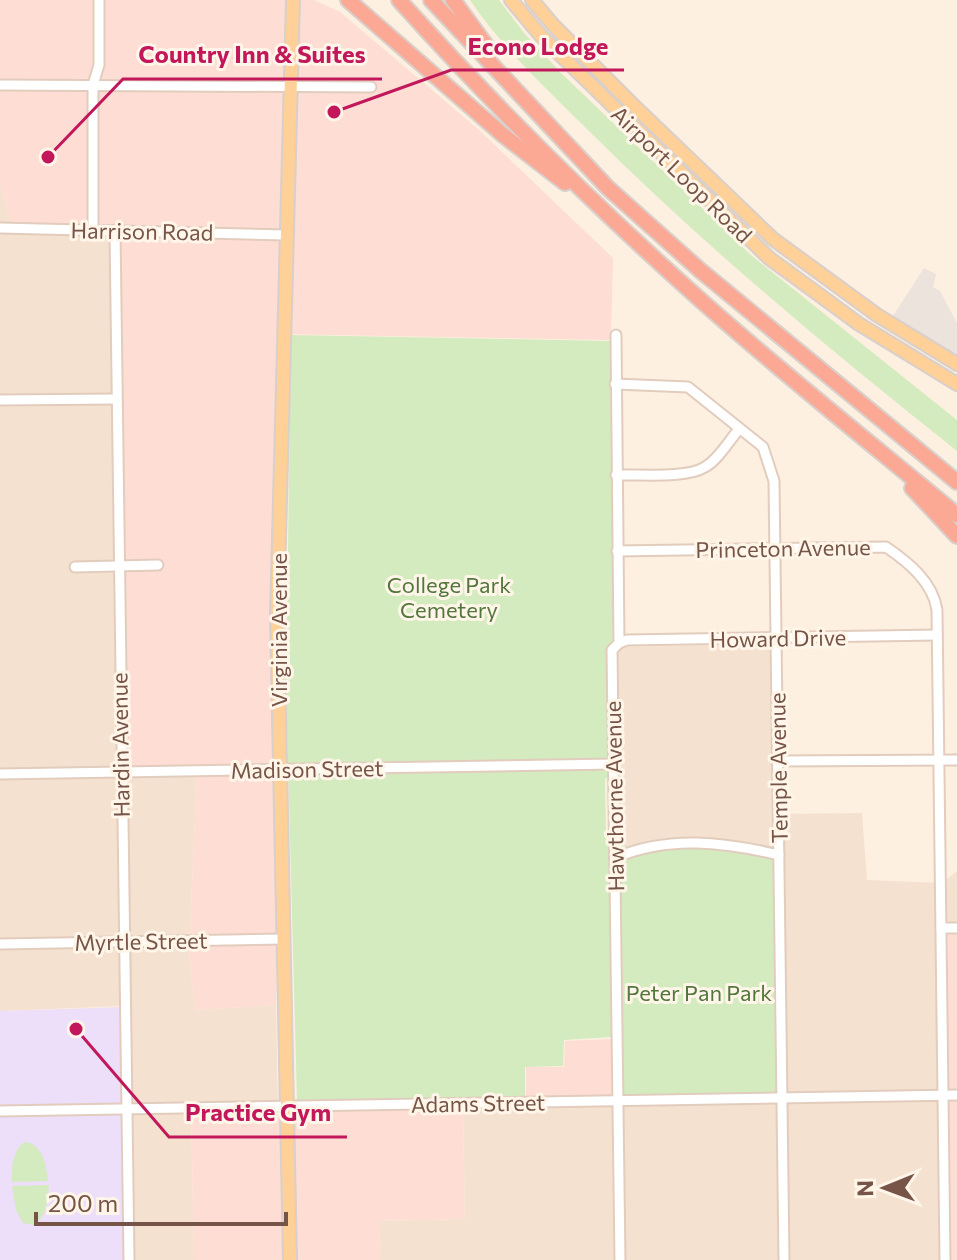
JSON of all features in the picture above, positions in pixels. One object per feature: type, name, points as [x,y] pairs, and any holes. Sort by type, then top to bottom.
[{"type":"highway","points":[[348,0],[503,135],[590,199]]},
{"type":"highway","points":[[399,0],[590,199],[708,307],[957,515]]},
{"type":"highway","points":[[431,0],[608,188],[701,271],[957,482]]},
{"type":"highway","points":[[453,0],[513,79],[595,162],[608,188]]},
{"type":"highway","points":[[898,468],[909,485],[957,536]]},
{"type":"main road","name":"Virginia Avenue","points":[[290,1260],[277,615],[293,0]]},
{"type":"main road","name":"Airport Loop Road","points":[[511,0],[541,36],[769,258],[868,330],[957,384]]},
{"type":"main road","name":"Airport Loop Road","points":[[532,0],[624,96],[773,239],[877,315],[957,364]]},
{"type":"street","points":[[93,230],[93,85],[99,65],[99,0]]},
{"type":"street","points":[[0,85],[371,87]]},
{"type":"street","name":"Harrison Road","points":[[0,228],[285,235]]},
{"type":"street","name":"Hardin Avenue","points":[[115,230],[129,1260]]},
{"type":"street","name":"Hawthorne Avenue","points":[[616,335],[619,643],[612,650],[620,1260]]},
{"type":"street","name":"Temple Avenue","points":[[615,384],[688,387],[763,447],[774,481],[784,1260]]},
{"type":"street","points":[[0,400],[116,399]]},
{"type":"street","points":[[616,475],[683,473],[701,469],[708,466],[739,429]]},
{"type":"street","name":"Princeton Avenue","points":[[617,551],[886,547],[931,588],[937,610],[945,1260]]},
{"type":"street","points":[[75,567],[158,565]]},
{"type":"street","name":"Howard Drive","points":[[619,643],[627,640],[937,635]]},
{"type":"street","points":[[778,761],[957,760]]},
{"type":"street","name":"Madison Street","points":[[0,774],[613,764]]},
{"type":"street","points":[[615,858],[650,846],[700,842],[737,845],[779,855]]},
{"type":"street","points":[[941,928],[957,928]]},
{"type":"street","name":"Myrtle Street","points":[[0,944],[283,939]]},
{"type":"street","name":"Adams Street","points":[[0,1111],[957,1095]]},
{"type":"shaded area","points":[[0,0],[314,0],[340,12],[479,130],[613,258],[611,340],[276,334],[276,1005],[195,1010],[189,951],[197,776],[126,777],[114,235],[11,221],[0,184]]},
{"type":"shaded area","points":[[0,184],[11,221],[115,235],[126,777],[197,775],[189,951],[195,1010],[276,1005],[278,1109],[191,1104],[194,1260],[129,1260],[124,1006],[0,1011]]},
{"type":"shaded area","points":[[924,268],[936,274],[933,287],[940,291],[957,323],[957,355],[893,316]]},
{"type":"shaded area","points":[[775,644],[773,814],[862,813],[867,880],[942,883],[957,871],[957,933],[947,934],[950,1260],[380,1260],[379,1221],[465,1219],[463,1108],[785,1100],[737,848],[615,846],[615,647]]},
{"type":"shaded area","points":[[947,933],[957,933],[957,1260],[950,1260]]},
{"type":"shaded area","points":[[124,1007],[129,1260],[0,1260],[0,1011]]},
{"type":"shaded area","points":[[612,1039],[616,1104],[526,1105],[526,1067],[564,1067],[565,1041]]},
{"type":"shaded area","points":[[191,1104],[278,1109],[463,1108],[465,1219],[379,1221],[380,1260],[194,1260]]},
{"type":"green space","points":[[470,0],[499,0],[561,73],[752,256],[957,420],[957,451],[725,259],[636,177],[528,70]]},
{"type":"green space","name":"College Park Cemetery","points":[[291,335],[611,341],[614,639],[607,657],[608,776],[605,779],[606,841],[610,845],[612,1037],[564,1040],[563,1066],[525,1067],[525,1097],[297,1101],[286,689]]},
{"type":"green space","name":"Peter Pan Park","points":[[615,846],[737,848],[774,854],[785,1100],[616,1104]]},
{"type":"green space","points":[[25,1142],[40,1151],[48,1181],[12,1182],[15,1154]]},
{"type":"green space","points":[[49,1185],[46,1207],[38,1222],[33,1225],[23,1223],[16,1210],[12,1186]]},
{"type":"place","name":"Econo Lodge","points":[[334,112]]},
{"type":"place","name":"Country Inn & Suites","points":[[48,157]]},
{"type":"place","name":"Practice Gym","points":[[76,1029]]}]
